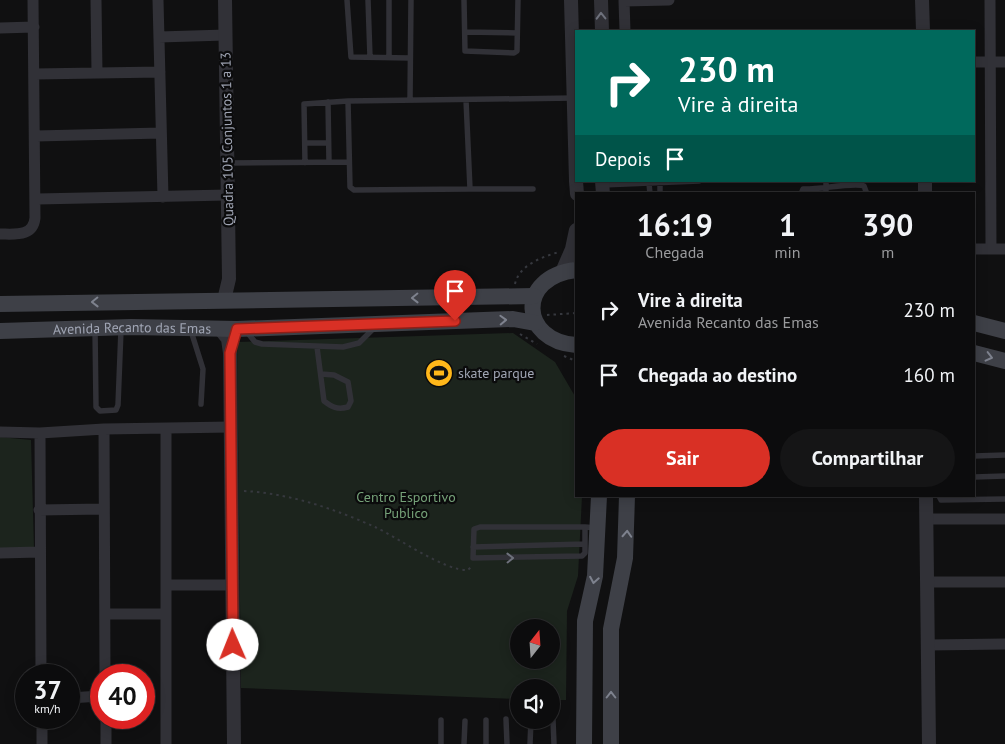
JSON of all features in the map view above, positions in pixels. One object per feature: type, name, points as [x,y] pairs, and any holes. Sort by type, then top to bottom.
[{"type":"main road","points":[[569,271],[541,284],[534,296],[534,319],[552,336],[573,349]]},
{"type":"main road","name":"Avenida Recanto das Emas","points":[[0,304],[534,296]]},
{"type":"main road","points":[[126,328],[138,318],[136,306],[132,301]]},
{"type":"main road","points":[[160,329],[152,322],[150,312],[157,304],[162,302]]},
{"type":"main road","points":[[181,302],[190,329]]},
{"type":"main road","name":"Avenida Recanto das Emas","points":[[0,331],[126,328],[241,329],[534,319]]},
{"type":"main road","points":[[975,323],[1005,331]]},
{"type":"main road","points":[[975,353],[1005,361]]},
{"type":"main road","points":[[584,744],[585,621],[595,576],[592,527],[599,497]]},
{"type":"main road","points":[[611,744],[612,629],[625,558],[627,497]]},
{"type":"street","points":[[0,234],[22,234],[30,230],[34,224],[37,199],[36,74],[33,0]]},
{"type":"street","points":[[96,0],[97,73]]},
{"type":"street","points":[[158,0],[163,197]]},
{"type":"street","name":"Quadra 105 Conjuntos 1 a 13","points":[[225,0],[229,164],[229,300]]},
{"type":"street","points":[[571,0],[574,41],[575,112]]},
{"type":"street","points":[[601,0],[602,30]]},
{"type":"street","points":[[625,30],[624,1],[669,0]]},
{"type":"street","points":[[922,0],[923,30]]},
{"type":"street","points":[[990,0],[991,249]]},
{"type":"street","points":[[0,28],[34,27]]},
{"type":"street","points":[[159,37],[226,35]]},
{"type":"street","points":[[975,62],[1005,62]]},
{"type":"street","points":[[36,74],[160,72]]},
{"type":"street","points":[[36,136],[161,133]]},
{"type":"street","points":[[37,199],[228,195]]},
{"type":"street","points":[[569,271],[575,235]]},
{"type":"street","points":[[975,250],[1005,249]]},
{"type":"street","points":[[220,328],[228,339],[230,353],[234,744]]},
{"type":"street","points":[[230,353],[241,329]]},
{"type":"street","points":[[0,432],[40,433],[104,429],[231,427]]},
{"type":"street","points":[[104,429],[105,664]]},
{"type":"street","points":[[166,429],[166,744]]},
{"type":"street","points":[[40,433],[41,664]]},
{"type":"street","points":[[926,497],[929,744]]},
{"type":"street","points":[[40,510],[103,509]]},
{"type":"street","points":[[927,519],[1005,519]]},
{"type":"street","points":[[0,553],[39,552]]},
{"type":"street","points":[[927,582],[1005,582]]},
{"type":"street","points":[[166,585],[232,585]]},
{"type":"street","points":[[106,614],[166,614]]},
{"type":"street","points":[[928,645],[1005,644]]},
{"type":"street","points":[[42,729],[42,744]]},
{"type":"street","points":[[106,729],[106,744]]},
{"type":"lane","points":[[347,0],[349,54],[351,57],[410,58]]},
{"type":"lane","points":[[368,0],[370,57]]},
{"type":"lane","points":[[389,0],[389,57]]},
{"type":"lane","points":[[410,100],[411,0]]},
{"type":"lane","points":[[464,0],[466,53],[514,53],[517,51],[518,0]]},
{"type":"lane","points":[[465,32],[517,33]]},
{"type":"lane","points":[[305,163],[304,104],[348,101],[574,98]]},
{"type":"lane","points":[[466,100],[470,189]]},
{"type":"lane","points":[[348,101],[350,187],[354,190],[533,189]]},
{"type":"lane","points":[[328,102],[328,162]]},
{"type":"lane","points":[[305,143],[328,143]]},
{"type":"lane","points":[[229,164],[349,162]]},
{"type":"lane","points":[[603,187],[680,182]]},
{"type":"lane","points":[[649,183],[650,192]]},
{"type":"lane","points":[[660,183],[660,192]]},
{"type":"lane","points":[[801,192],[801,189],[826,191],[845,186],[861,185],[866,188],[866,192]]},
{"type":"lane","points":[[845,186],[845,192]]},
{"type":"lane","points":[[241,329],[255,342],[262,344],[343,347],[359,343],[378,324]]},
{"type":"lane","points":[[95,329],[96,407],[100,411],[116,410],[118,405],[126,328]]},
{"type":"lane","points":[[190,329],[203,369],[201,404]]},
{"type":"lane","points":[[317,347],[324,401],[331,407],[340,409],[348,407],[351,401],[348,382],[334,375],[321,374]]},
{"type":"lane","points":[[975,456],[1005,455]]},
{"type":"lane","points":[[975,477],[1005,476]]},
{"type":"lane","points":[[940,497],[941,500],[1005,499]]},
{"type":"lane","points":[[592,527],[585,544],[585,553],[582,556],[473,558],[474,529],[477,528],[592,527]]},
{"type":"lane","points":[[473,547],[585,544]]},
{"type":"lane","points":[[506,719],[507,744]]},
{"type":"lane","points":[[441,720],[441,744]]},
{"type":"lane","points":[[486,720],[486,744]]},
{"type":"lane","points":[[464,744],[465,721]]},
{"type":"lane","points":[[530,729],[530,744]]},
{"type":"lane","points":[[553,729],[554,744]]},
{"type":"path","points":[[534,319],[575,313]]},
{"type":"path","points":[[231,491],[271,492],[340,513],[376,527],[450,566],[463,570],[473,566],[473,558]]},
{"type":"green space","name":"Centro Esportivo Publico","points":[[513,333],[555,362],[575,396],[575,497],[582,497],[578,576],[567,611],[566,700],[560,700],[560,679],[510,679],[510,699],[241,688],[237,342]]},
{"type":"green space","points":[[0,437],[31,440],[34,548],[0,548]]},
{"type":"place","name":"skate parque","points":[[439,373]]},
{"type":"route","points":[[233,645],[230,353],[237,329],[455,321]]}]
